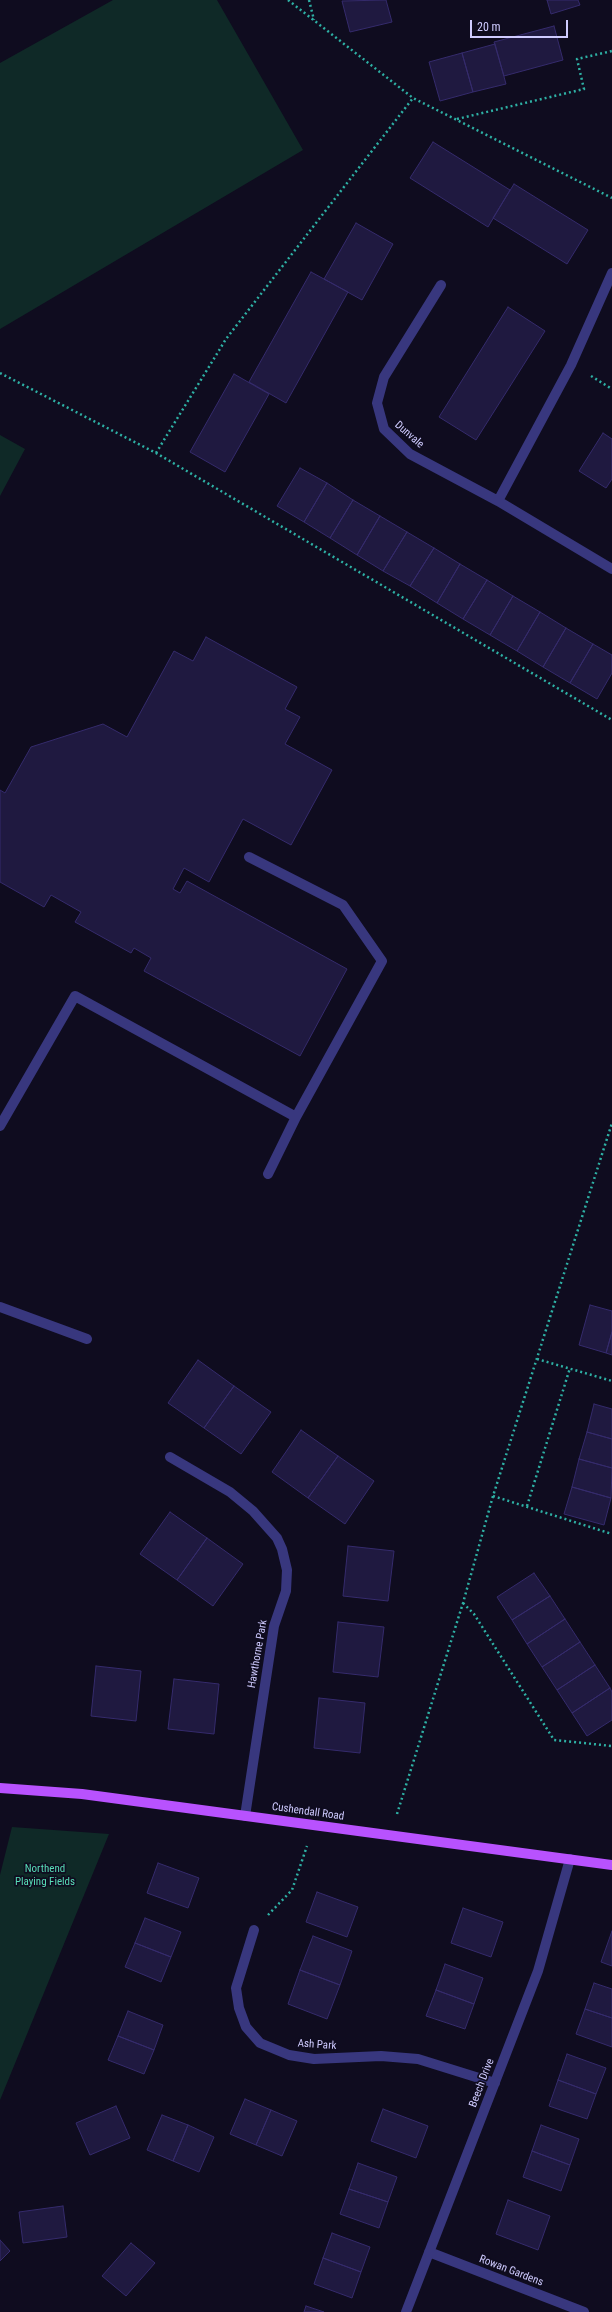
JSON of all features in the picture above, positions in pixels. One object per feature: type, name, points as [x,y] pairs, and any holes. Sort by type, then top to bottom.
[{"type":"main road","name":"Cushendall Road","points":[[0,1789],[82,1794],[612,1865]]},
{"type":"street","points":[[498,501],[571,364],[612,273]]},
{"type":"street","name":"Dunvale","points":[[441,285],[384,377],[377,402],[384,429],[410,454],[498,501],[612,569]]},
{"type":"street","points":[[249,857],[343,905],[382,961],[296,1117],[268,1174]]},
{"type":"street","points":[[0,1126],[75,996],[296,1117]]},
{"type":"street","points":[[0,1307],[88,1339]]},
{"type":"street","name":"Hawthorne Park","points":[[170,1457],[230,1492],[253,1511],[277,1538],[287,1570],[286,1591],[274,1626],[244,1816]]},
{"type":"street","name":"Beech Drive","points":[[406,2312],[538,1971],[570,1860]]},
{"type":"street","name":"Ash Park","points":[[254,1930],[242,1962],[236,1988],[239,2008],[246,2027],[260,2043],[289,2054],[314,2059],[380,2056],[418,2059],[495,2083]]},
{"type":"street","name":"Rowan Gardens","points":[[429,2252],[584,2312]]},
{"type":"path","points":[[288,0],[413,98],[612,198]]},
{"type":"path","points":[[309,0],[314,20]]},
{"type":"path","points":[[455,119],[584,89],[577,59],[612,52]]},
{"type":"path","points":[[156,453],[226,339],[413,98]]},
{"type":"path","points":[[0,373],[156,453],[612,720]]},
{"type":"path","points":[[390,1835],[463,1603],[493,1496],[612,1123]]},
{"type":"path","points":[[537,1359],[612,1381]]},
{"type":"path","points":[[527,1506],[570,1368]]},
{"type":"path","points":[[493,1496],[612,1534]]},
{"type":"path","points":[[463,1603],[474,1614],[554,1740],[612,1746]]},
{"type":"path","points":[[254,1930],[292,1890],[313,1825]]},
{"type":"green space","points":[[113,0],[217,0],[303,150],[0,329],[0,63]]},
{"type":"green space","points":[[0,435],[25,449],[0,496]]},
{"type":"green space","name":"Northend Playing Fields","points":[[12,1827],[109,1834],[0,2100],[0,1875]]},
{"type":"building","points":[[386,0],[392,22],[350,32],[342,1]]},
{"type":"building","points":[[547,0],[578,0],[580,5],[551,14]]},
{"type":"building","points":[[554,26],[563,60],[504,76],[494,42]]},
{"type":"building","points":[[495,44],[506,84],[473,92],[462,53]]},
{"type":"building","points":[[462,53],[473,92],[440,101],[429,62]]},
{"type":"building","points":[[433,142],[510,190],[488,227],[410,178]]},
{"type":"building","points":[[514,184],[588,230],[567,264],[493,218]]},
{"type":"building","points":[[356,223],[393,244],[362,300],[324,279]]},
{"type":"building","points":[[311,272],[348,292],[286,403],[249,382]]},
{"type":"building","points":[[508,307],[545,331],[476,440],[439,417]]},
{"type":"building","points":[[234,374],[269,394],[225,472],[190,452]]},
{"type":"building","points":[[603,433],[612,439],[612,479],[606,488],[579,471]]},
{"type":"building","points":[[300,468],[327,483],[304,522],[277,506]]},
{"type":"building","points":[[327,483],[353,500],[330,538],[304,522]]},
{"type":"building","points":[[353,500],[380,516],[357,555],[330,538]]},
{"type":"building","points":[[380,516],[407,532],[383,571],[357,555]]},
{"type":"building","points":[[407,532],[434,548],[410,586],[383,571]]},
{"type":"building","points":[[434,548],[460,564],[437,603],[410,586]]},
{"type":"building","points":[[460,564],[487,580],[463,619],[437,603]]},
{"type":"building","points":[[487,580],[513,596],[490,635],[463,619]]},
{"type":"building","points":[[513,596],[540,612],[517,651],[490,635]]},
{"type":"building","points":[[540,612],[566,628],[543,667],[517,651]]},
{"type":"building","points":[[566,628],[593,644],[570,683],[543,667]]},
{"type":"building","points":[[206,637],[297,687],[285,709],[300,717],[285,744],[332,770],[291,845],[243,819],[209,882],[184,868],[173,889],[180,893],[187,881],[347,969],[300,1056],[144,971],[151,958],[134,948],[131,953],[75,922],[81,912],[51,895],[44,907],[0,882],[0,790],[5,793],[31,747],[103,724],[127,737],[174,651],[193,661]]},
{"type":"building","points":[[593,644],[612,655],[612,673],[597,699],[570,683]]},
{"type":"building","points":[[590,1305],[612,1311],[612,1332],[606,1353],[579,1345]]},
{"type":"building","points":[[612,1332],[612,1355],[606,1353]]},
{"type":"building","points":[[198,1360],[234,1386],[204,1428],[168,1403]]},
{"type":"building","points":[[234,1386],[271,1412],[241,1454],[204,1428]]},
{"type":"building","points":[[594,1404],[612,1409],[612,1439],[587,1432]]},
{"type":"building","points":[[301,1430],[338,1456],[308,1498],[272,1472]]},
{"type":"building","points":[[587,1432],[612,1439],[612,1468],[579,1459]]},
{"type":"building","points":[[338,1456],[374,1481],[345,1524],[308,1498]]},
{"type":"building","points":[[579,1459],[612,1468],[611,1498],[572,1487]]},
{"type":"building","points":[[572,1487],[611,1498],[604,1525],[564,1514]]},
{"type":"building","points":[[170,1512],[207,1538],[177,1580],[140,1554]]},
{"type":"building","points":[[207,1538],[243,1564],[213,1606],[177,1580]]},
{"type":"building","points":[[348,1546],[394,1551],[388,1601],[343,1596]]},
{"type":"building","points":[[534,1573],[550,1596],[512,1620],[497,1597]]},
{"type":"building","points":[[550,1596],[565,1619],[527,1644],[512,1620]]},
{"type":"building","points":[[565,1619],[580,1642],[542,1667],[527,1644]]},
{"type":"building","points":[[338,1622],[384,1627],[378,1677],[333,1672]]},
{"type":"building","points":[[580,1642],[595,1665],[557,1690],[542,1667]]},
{"type":"building","points":[[595,1665],[610,1688],[572,1713],[557,1690]]},
{"type":"building","points":[[96,1666],[141,1671],[136,1721],[91,1716]]},
{"type":"building","points":[[174,1679],[219,1684],[214,1734],[168,1729]]},
{"type":"building","points":[[610,1688],[612,1692],[612,1720],[587,1736],[572,1713]]},
{"type":"building","points":[[319,1698],[365,1703],[360,1753],[314,1748]]},
{"type":"building","points":[[158,1863],[199,1878],[188,1908],[147,1893]]},
{"type":"building","points":[[317,1892],[358,1907],[347,1937],[306,1922]]},
{"type":"building","points":[[463,1908],[503,1922],[491,1957],[451,1943]]},
{"type":"building","points":[[145,1918],[181,1932],[171,1957],[135,1943]]},
{"type":"building","points":[[612,1931],[612,1966],[601,1962]]},
{"type":"building","points":[[313,1936],[352,1951],[340,1985],[300,1970]]},
{"type":"building","points":[[135,1943],[171,1957],[161,1982],[125,1967]]},
{"type":"building","points":[[445,1964],[483,1978],[474,2004],[436,1990]]},
{"type":"building","points":[[300,1970],[340,1985],[327,2019],[288,2004]]},
{"type":"building","points":[[594,1983],[612,1989],[612,2018],[585,2009]]},
{"type":"building","points":[[436,1990],[474,2004],[465,2029],[426,2016]]},
{"type":"building","points":[[585,2009],[612,2018],[612,2047],[576,2034]]},
{"type":"building","points":[[128,2011],[163,2025],[154,2050],[118,2036]]},
{"type":"building","points":[[118,2036],[154,2050],[144,2074],[108,2060]]},
{"type":"building","points":[[567,2054],[606,2068],[596,2094],[558,2080]]},
{"type":"building","points":[[558,2080],[596,2094],[587,2119],[549,2106]]},
{"type":"building","points":[[245,2099],[271,2110],[256,2145],[230,2134]]},
{"type":"building","points":[[116,2106],[130,2138],[90,2155],[76,2123]]},
{"type":"building","points":[[383,2109],[428,2126],[416,2158],[371,2141]]},
{"type":"building","points":[[271,2110],[297,2121],[282,2156],[256,2145]]},
{"type":"building","points":[[162,2115],[188,2125],[173,2161],[147,2150]]},
{"type":"building","points":[[188,2125],[214,2137],[199,2172],[173,2161]]},
{"type":"building","points":[[541,2125],[579,2139],[570,2165],[532,2151]]},
{"type":"building","points":[[532,2151],[570,2165],[561,2191],[523,2177]]},
{"type":"building","points":[[358,2163],[397,2177],[388,2202],[349,2189]]},
{"type":"building","points":[[349,2189],[388,2202],[379,2228],[340,2214]]},
{"type":"building","points":[[508,2200],[550,2216],[538,2250],[496,2234]]},
{"type":"building","points":[[63,2206],[67,2237],[23,2243],[19,2212]]},
{"type":"building","points":[[332,2233],[370,2247],[361,2272],[323,2258]]},
{"type":"building","points":[[0,2240],[10,2251],[0,2261]]},
{"type":"building","points":[[131,2243],[155,2263],[126,2296],[102,2276]]},
{"type":"building","points":[[323,2258],[361,2272],[352,2298],[314,2284]]},
{"type":"building","points":[[306,2306],[324,2312],[304,2312]]}]
